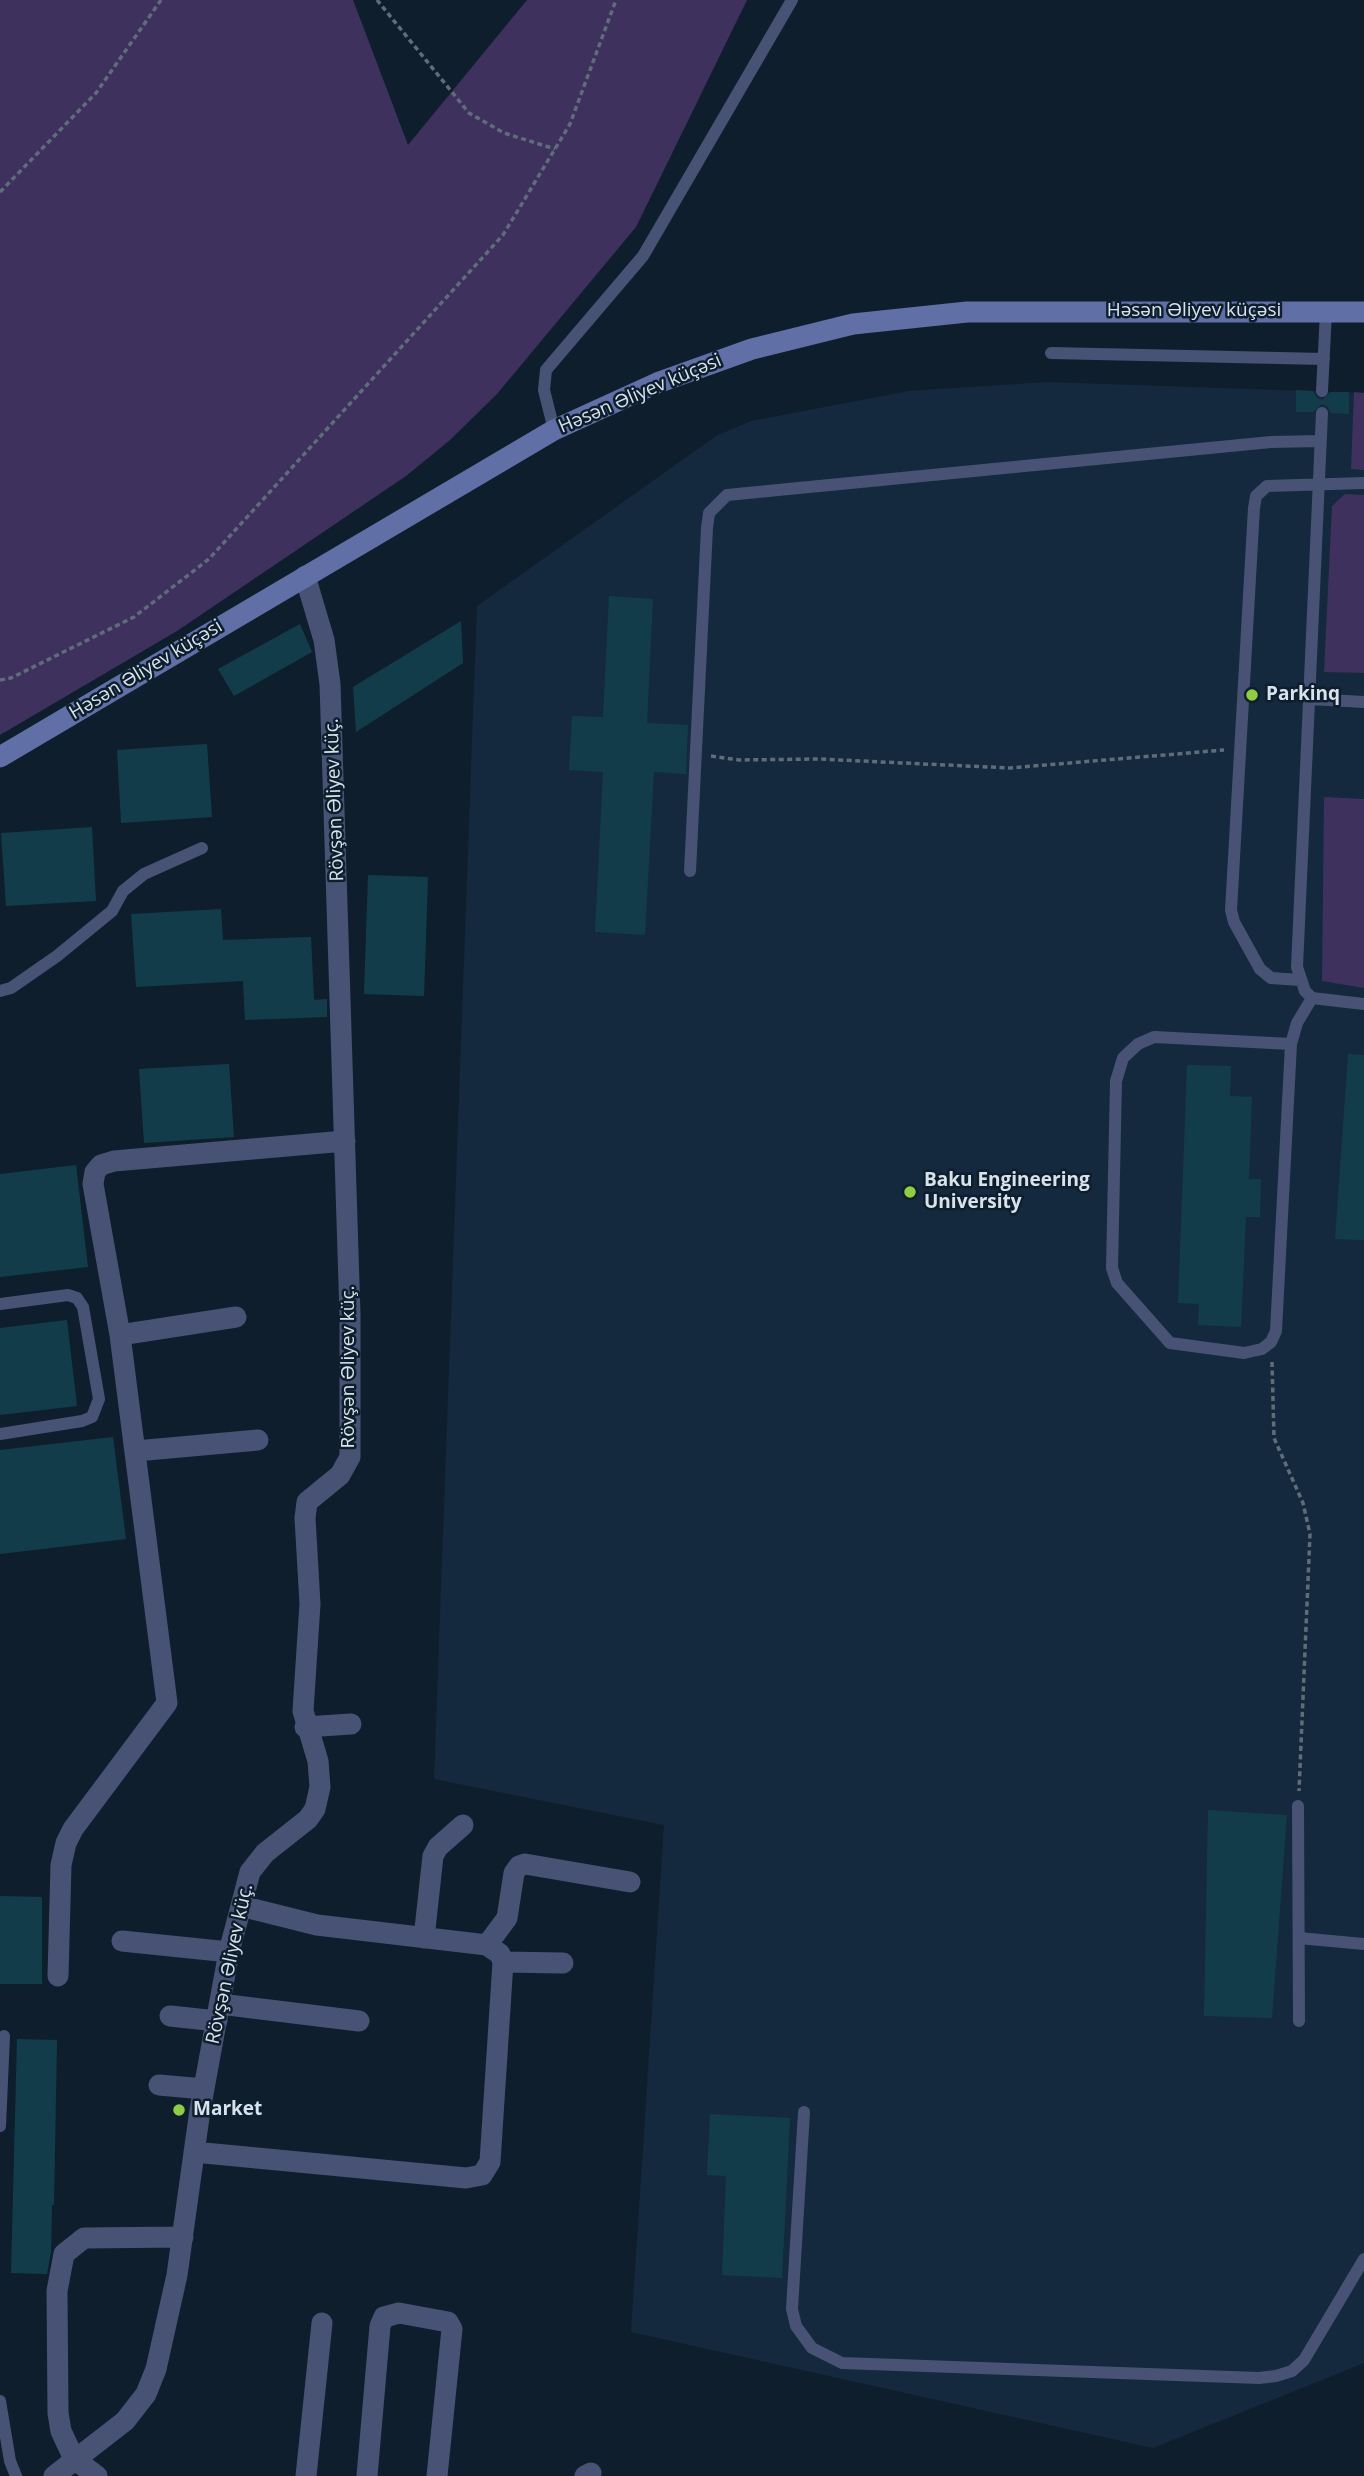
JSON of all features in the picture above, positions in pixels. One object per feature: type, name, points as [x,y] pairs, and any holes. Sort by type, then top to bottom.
[{"type":"main road","name":"Həsən Əliyev küçəsi","points":[[0,757],[554,430],[610,402],[700,366],[752,349],[853,324],[1016,309],[1364,312]]},
{"type":"street","name":"Rövşən Əliyev küç.","points":[[54,2476],[125,2421],[146,2394],[156,2369],[183,2237],[204,2089],[229,1952],[241,1906],[254,1865],[302,1826],[315,1809],[320,1778],[305,1727],[302,1695],[310,1604],[305,1507],[312,1496],[346,1468],[351,1442],[345,1141],[330,684],[324,640],[305,576]]},
{"type":"street","points":[[58,1976],[61,1865],[66,1843],[73,1829],[166,1703],[136,1451],[120,1335],[93,1184],[95,1172],[101,1165],[114,1161],[345,1141]]},
{"type":"street","points":[[120,1335],[236,1317]]},
{"type":"street","points":[[136,1451],[258,1440]]},
{"type":"street","points":[[305,1727],[351,1724]]},
{"type":"street","points":[[424,1938],[433,1856],[438,1847],[463,1825]]},
{"type":"street","points":[[487,1945],[507,1918],[514,1872],[519,1866],[525,1864],[630,1882]]},
{"type":"street","points":[[194,2152],[466,2178],[482,2175],[490,2162],[503,1962],[500,1954],[487,1945],[305,1923],[241,1906]]},
{"type":"street","points":[[122,1941],[229,1952]]},
{"type":"street","points":[[503,1962],[563,1963]]},
{"type":"street","points":[[170,2016],[218,2012],[359,2021]]},
{"type":"street","points":[[159,2085],[204,2089]]},
{"type":"street","points":[[97,2476],[74,2459],[61,2431],[58,2413],[57,2291],[64,2254],[84,2238],[183,2237]]},
{"type":"street","points":[[367,2476],[380,2326],[384,2316],[399,2313],[448,2322],[452,2329],[437,2476]]},
{"type":"street","points":[[306,2476],[321,2323]]},
{"type":"lane","points":[[554,430],[544,390],[547,370],[643,256],[792,0]]},
{"type":"lane","points":[[1322,391],[1326,312]]},
{"type":"lane","points":[[1051,353],[1324,359]]},
{"type":"lane","points":[[1322,413],[1297,967],[1300,980],[1312,998],[1364,1004]]},
{"type":"lane","points":[[690,871],[707,528],[709,513],[727,495],[1244,445],[1320,441]]},
{"type":"lane","points":[[1300,980],[1271,978],[1260,969],[1234,922],[1230,909],[1256,496],[1267,486],[1364,483]]},
{"type":"lane","points":[[1310,699],[1364,702]]},
{"type":"lane","points":[[0,991],[11,988],[66,949],[112,911],[123,891],[144,874],[202,848]]},
{"type":"lane","points":[[1291,1044],[1154,1037],[1138,1044],[1123,1058],[1116,1081],[1112,1268],[1117,1283],[1170,1343],[1244,1353],[1262,1349],[1271,1342],[1276,1331],[1291,1044],[1297,1023],[1312,998]]},
{"type":"lane","points":[[0,1304],[68,1295],[77,1298],[83,1307],[99,1399],[92,1417],[82,1421],[0,1434]]},
{"type":"lane","points":[[1298,1806],[1299,2021]]},
{"type":"lane","points":[[1299,1938],[1364,1944]]},
{"type":"lane","points":[[0,2126],[4,2036]]},
{"type":"lane","points":[[804,2112],[792,2309],[796,2326],[812,2348],[842,2363],[1259,2378],[1276,2376],[1292,2371],[1304,2360],[1364,2259]]},
{"type":"lane","points":[[0,2402],[5,2461],[16,2476]]},
{"type":"path","points":[[0,192],[96,93],[161,0]]},
{"type":"path","points":[[377,0],[469,113],[504,133],[555,149]]},
{"type":"path","points":[[0,680],[11,678],[134,617],[209,559],[503,235],[570,124],[616,0]]},
{"type":"path","points":[[696,755],[739,760],[819,759],[1010,768],[1240,749]]},
{"type":"path","points":[[1271,1342],[1274,1438],[1303,1503],[1310,1534],[1298,1806]]},
{"type":"shaded area","points":[[0,0],[353,0],[408,145],[527,0],[747,0],[636,227],[497,394],[450,440],[406,476],[177,631],[0,735]]},
{"type":"shaded area","name":"Baku Engineering University","points":[[1047,382],[1364,393],[1364,2363],[1153,2448],[631,2332],[664,1825],[434,1779],[477,606],[716,436],[751,421],[909,391]]},
{"type":"shaded area","points":[[1354,392],[1364,393],[1364,470],[1351,469]]},
{"type":"shaded area","points":[[1345,494],[1364,495],[1364,673],[1324,672],[1332,506]]},
{"type":"shaded area","points":[[1324,797],[1364,799],[1364,988],[1322,981]]},
{"type":"building","points":[[1296,390],[1313,391],[1317,398],[1322,400],[1331,392],[1349,392],[1349,414],[1331,413],[1327,406],[1322,404],[1313,412],[1296,412]]},
{"type":"building","points":[[609,596],[653,599],[647,723],[688,725],[686,774],[654,772],[645,935],[595,932],[603,772],[569,770],[572,716],[603,717]]},
{"type":"building","points":[[461,621],[463,663],[356,732],[353,687]]},
{"type":"building","points":[[300,624],[312,652],[234,696],[218,669]]},
{"type":"building","points":[[207,744],[212,817],[121,823],[117,750]]},
{"type":"building","points":[[92,827],[96,901],[6,906],[1,833]]},
{"type":"building","points":[[368,875],[428,877],[424,996],[364,994]]},
{"type":"building","points":[[221,909],[223,940],[311,937],[314,1000],[327,999],[327,1017],[245,1020],[243,981],[136,987],[131,914]]},
{"type":"building","points":[[1348,1054],[1364,1055],[1364,1240],[1335,1239]]},
{"type":"building","points":[[229,1064],[234,1137],[144,1143],[139,1069]]},
{"type":"building","points":[[1187,1065],[1231,1066],[1230,1096],[1252,1097],[1249,1179],[1261,1179],[1260,1217],[1246,1217],[1241,1327],[1198,1325],[1199,1304],[1178,1303]]},
{"type":"building","points":[[76,1165],[88,1267],[0,1277],[0,1174]]},
{"type":"building","points":[[67,1320],[77,1406],[0,1415],[0,1328]]},
{"type":"building","points":[[113,1437],[126,1539],[0,1554],[0,1450]]},
{"type":"building","points":[[1208,1810],[1287,1815],[1272,2018],[1204,2016]]},
{"type":"building","points":[[0,1896],[42,1897],[42,1984],[0,1984]]},
{"type":"building","points":[[17,2039],[57,2040],[54,2205],[47,2274],[11,2273]]},
{"type":"building","points":[[710,2114],[790,2118],[782,2278],[722,2275],[726,2176],[707,2175]]},
{"type":"place","name":"Parkinq","points":[[1252,695]]},
{"type":"place","name":"Baku Engineering University","points":[[910,1192]]},
{"type":"place","name":"Market","points":[[179,2110]]}]
